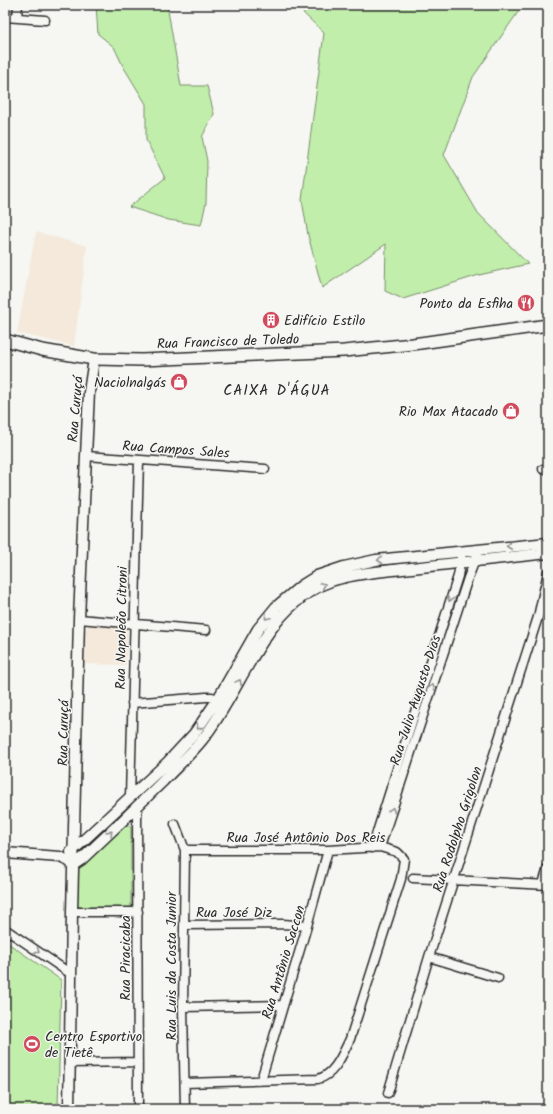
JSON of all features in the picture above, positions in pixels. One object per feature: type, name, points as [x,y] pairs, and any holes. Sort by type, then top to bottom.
[{"type":"main road","name":"Rua Francisco de Toledo","points":[[5,340],[42,350],[94,359],[142,360],[344,351],[548,325]]},
{"type":"street","points":[[17,18],[18,5]]},
{"type":"street","points":[[5,17],[45,20]]},
{"type":"street","name":"Rua Curuçá","points":[[69,1109],[72,912],[78,862],[74,849],[79,619],[89,392],[94,359]]},
{"type":"street","name":"Rua Campos Sales","points":[[86,456],[265,469]]},
{"type":"street","name":"Rua Napoleão Citroni","points":[[130,797],[139,460]]},
{"type":"street","points":[[5,853],[60,857],[69,861],[78,862],[138,806],[198,745],[222,702],[247,647],[265,618],[288,596],[317,576],[344,567],[376,560],[548,543]]},
{"type":"street","name":"Rua Julio Augusto Dias","points":[[376,848],[466,586],[476,561],[478,550]]},
{"type":"street","name":"Rua Julio Augusto Dias","points":[[376,848],[461,562],[462,551]]},
{"type":"street","points":[[60,857],[74,849],[168,762],[222,702],[276,624],[294,604],[318,587],[347,576],[548,553]]},
{"type":"street","name":"Rua Rodolpho Grigolon","points":[[388,1094],[429,957],[538,616],[548,572]]},
{"type":"street","points":[[79,619],[206,630]]},
{"type":"street","points":[[132,703],[206,697],[222,702]]},
{"type":"street","name":"Rua Piracicaba","points":[[138,806],[138,1109]]},
{"type":"street","name":"Rua Luis da Costa Junior","points":[[175,824],[185,850],[183,1007],[185,1109]]},
{"type":"street","name":"Rua José Antônio Dos Reis","points":[[185,850],[328,850],[376,848],[397,852],[404,859],[401,879],[350,1039],[339,1060],[328,1074],[318,1079],[261,1080]]},
{"type":"street","name":"Rua Antônio Saccon","points":[[261,1080],[328,850]]},
{"type":"street","points":[[413,878],[545,884],[548,868]]},
{"type":"street","points":[[72,912],[138,912]]},
{"type":"street","name":"Rua José Diz","points":[[184,925],[283,924],[307,926]]},
{"type":"street","points":[[5,929],[71,974]]},
{"type":"street","points":[[429,957],[498,978]]},
{"type":"street","points":[[183,1007],[283,1005]]},
{"type":"street","points":[[69,1064],[138,1062]]},
{"type":"street","points":[[185,1083],[261,1080]]},
{"type":"shaded area","points":[[36,232],[87,246],[74,346],[17,333]]},
{"type":"shaded area","points":[[90,625],[128,628],[126,665],[84,664],[85,629]]},
{"type":"green space","points":[[96,5],[167,5],[181,86],[207,86],[214,114],[202,137],[207,161],[206,203],[201,225],[169,220],[129,207],[165,178],[146,140],[146,104],[123,66],[114,47],[98,34]]},
{"type":"green space","points":[[295,5],[523,5],[473,77],[444,155],[478,213],[528,264],[479,275],[403,299],[385,291],[386,244],[322,288],[308,235],[302,200],[324,33]]},
{"type":"green space","points":[[124,825],[131,826],[131,908],[75,907],[77,870]]},
{"type":"green space","name":"Centro Esportivo de Tietê","points":[[5,941],[61,980],[58,1109],[5,1109]]},
{"type":"place","name":"Ponto da Esfiha","points":[[526,303]]},
{"type":"place","name":"Edifício Estilo","points":[[271,320]]},
{"type":"place","name":"Naciolnalgás","points":[[179,382]]},
{"type":"place","name":"Rio Max Atacado","points":[[511,411]]},
{"type":"place","name":"Centro Esportivo de Tietê","points":[[32,1044]]},
{"type":"district","name":"CAIXA D'ÁGUA","points":[[277,390]]}]
